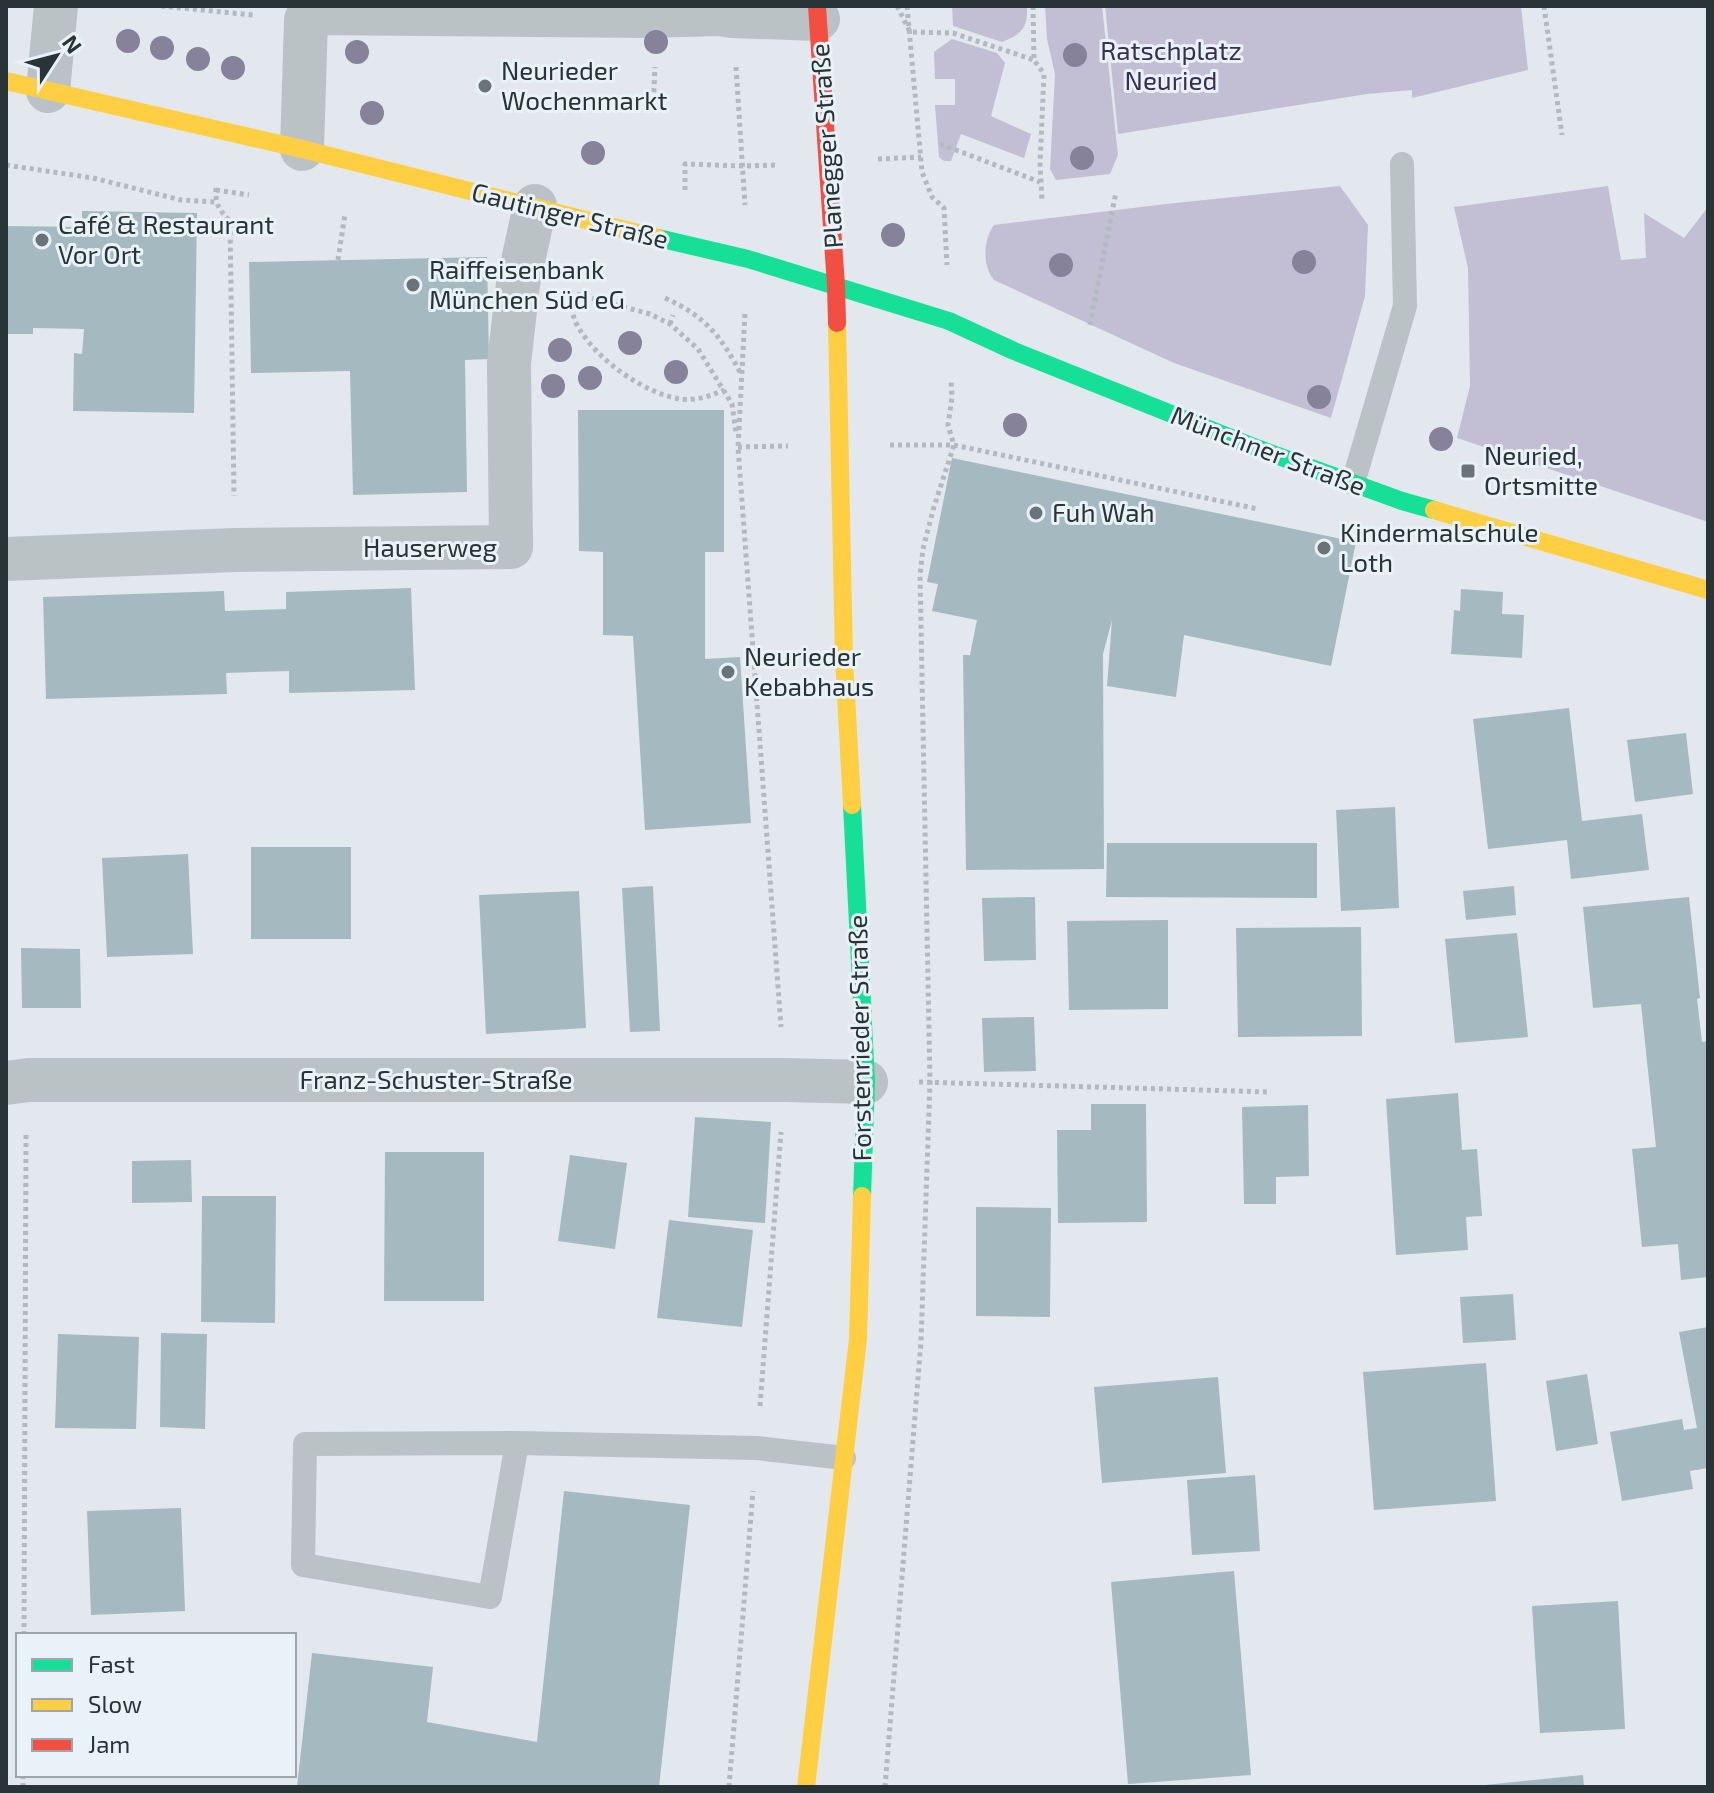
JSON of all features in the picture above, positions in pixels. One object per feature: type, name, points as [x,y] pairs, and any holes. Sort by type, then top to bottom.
[{"type":"street","points":[[48,91],[56,6]]},
{"type":"street","points":[[302,149],[310,13],[732,16],[818,12]]},
{"type":"street","name":"Planegger Straße","points":[[818,12],[836,286]]},
{"type":"street","name":"Gautinger Straße","points":[[6,81],[535,206],[748,259],[836,286]]},
{"type":"street","name":"Hauserweg","points":[[6,559],[235,550],[511,547],[509,363],[518,284],[535,206]]},
{"type":"street","name":"Forstenrieder Straße","points":[[806,1787],[858,1339],[866,1082],[844,658],[836,286]]},
{"type":"street","name":"Münchner Straße","points":[[836,286],[949,321],[1014,351],[1259,449],[1402,501],[1708,590]]},
{"type":"street","name":"Franz-Schuster-Straße","points":[[17,1082],[866,1082]]},
{"type":"lane","points":[[1353,483],[1405,306],[1402,164]]},
{"type":"lane","points":[[517,1443],[490,1597],[303,1565],[305,1444],[517,1443],[757,1448],[844,1458]]},
{"type":"path","points":[[161,6],[310,13]]},
{"type":"path","points":[[897,6],[910,32]]},
{"type":"path","points":[[907,6],[922,172],[932,197],[944,208]]},
{"type":"path","points":[[1033,6],[1034,60],[1044,74],[1042,201]]},
{"type":"path","points":[[1544,6],[1562,135]]},
{"type":"path","points":[[732,16],[748,259],[738,447]]},
{"type":"path","points":[[910,32],[953,33],[1034,60]]},
{"type":"path","points":[[653,108],[654,67],[670,67]]},
{"type":"path","points":[[220,131],[215,202],[230,221],[235,550]]},
{"type":"path","points":[[940,144],[1040,182]]},
{"type":"path","points":[[6,165],[93,178],[181,200],[215,202]]},
{"type":"path","points":[[1088,334],[1116,192]]},
{"type":"path","points":[[338,260],[346,211]]},
{"type":"path","points":[[567,292],[578,328],[590,345],[639,385],[682,399],[702,399],[724,390]]},
{"type":"path","points":[[588,296],[650,314],[670,324],[698,349],[732,404],[738,447],[785,1080],[729,1787]]},
{"type":"path","points":[[663,297],[701,318],[724,344],[741,375]]},
{"type":"path","points":[[670,324],[673,315]]},
{"type":"path","points":[[738,447],[954,445],[1263,510]]},
{"type":"path","points":[[17,1082],[26,1119],[24,1633]]},
{"type":"path","points":[[866,1082],[1271,1092]]},
{"type":"green space","points":[[952,6],[1027,6],[1025,25],[1019,33],[1002,42],[953,26]]},
{"type":"green space","points":[[1045,6],[1102,6],[1118,155],[1110,174],[1056,180],[1050,169],[1055,74],[1047,39]]},
{"type":"green space","name":"Ratschplatz Neuried","points":[[1105,6],[1521,6],[1528,70],[1412,98],[1412,90],[1367,94],[1118,134]]},
{"type":"green space","points":[[952,39],[997,53],[1005,63],[991,116],[1031,134],[1024,158],[961,134],[951,161],[939,157],[935,105],[955,105],[955,79],[935,79],[934,52]]},
{"type":"green space","points":[[1340,186],[1368,225],[1365,296],[1331,418],[1174,363],[994,280],[987,268],[986,245],[994,225]]},
{"type":"green space","points":[[1608,186],[1621,260],[1646,258],[1644,213],[1684,238],[1708,207],[1708,522],[1457,438],[1470,386],[1468,268],[1454,207]]},
{"type":"building","points":[[82,211],[197,213],[194,413],[73,411],[74,353],[82,354],[84,329],[33,328],[33,334],[6,334],[6,226],[82,227]]},
{"type":"building","points":[[487,257],[489,359],[465,360],[467,492],[353,495],[350,371],[251,373],[249,262]]},
{"type":"building","points":[[578,410],[724,410],[724,552],[705,552],[705,659],[740,657],[751,823],[645,830],[633,636],[603,635],[603,552],[579,551]]},
{"type":"building","points":[[952,458],[1356,542],[1331,666],[1184,635],[1176,697],[1107,686],[1112,620],[1103,654],[1104,869],[966,870],[963,655],[970,655],[977,620],[932,611],[938,584],[927,582]]},
{"type":"building","points":[[411,588],[415,690],[289,693],[289,671],[226,673],[227,694],[46,699],[43,597],[224,591],[225,611],[286,609],[286,592]]},
{"type":"building","points":[[1461,589],[1503,592],[1502,614],[1524,615],[1522,658],[1451,654],[1454,610],[1460,611]]},
{"type":"building","points":[[1569,708],[1582,821],[1642,814],[1649,870],[1571,879],[1567,840],[1488,849],[1473,719]]},
{"type":"building","points":[[1686,733],[1693,794],[1635,802],[1627,740]]},
{"type":"building","points":[[1395,807],[1399,908],[1341,911],[1336,810]]},
{"type":"building","points":[[1107,843],[1317,843],[1317,898],[1106,897]]},
{"type":"building","points":[[251,847],[351,847],[351,939],[251,939]]},
{"type":"building","points":[[188,854],[193,954],[107,957],[102,858]]},
{"type":"building","points":[[653,886],[660,1031],[630,1032],[622,888]]},
{"type":"building","points":[[1514,886],[1516,915],[1466,920],[1463,891]]},
{"type":"building","points":[[579,891],[586,1028],[486,1034],[479,895]]},
{"type":"building","points":[[1035,897],[1036,960],[984,961],[982,898]]},
{"type":"building","points":[[1689,897],[1702,1042],[1708,1041],[1708,1277],[1681,1280],[1678,1244],[1642,1247],[1632,1149],[1656,1147],[1641,1004],[1593,1008],[1583,907]]},
{"type":"building","points":[[1168,920],[1168,1009],[1069,1010],[1067,921]]},
{"type":"building","points":[[1361,927],[1362,1036],[1238,1037],[1236,928]]},
{"type":"building","points":[[1517,933],[1528,1037],[1455,1043],[1445,939]]},
{"type":"building","points":[[21,948],[80,949],[81,1008],[22,1008]]},
{"type":"building","points":[[1034,1017],[1036,1071],[984,1072],[982,1018]]},
{"type":"building","points":[[1458,1093],[1462,1150],[1477,1149],[1482,1216],[1466,1217],[1468,1250],[1396,1255],[1386,1099]]},
{"type":"building","points":[[1091,1104],[1146,1104],[1147,1222],[1058,1223],[1057,1130],[1091,1130]]},
{"type":"building","points":[[1308,1105],[1309,1176],[1276,1177],[1276,1204],[1244,1204],[1242,1107]]},
{"type":"building","points":[[695,1117],[771,1122],[765,1223],[688,1217]]},
{"type":"building","points":[[385,1152],[484,1152],[484,1301],[384,1301]]},
{"type":"building","points":[[570,1155],[627,1163],[615,1249],[558,1241]]},
{"type":"building","points":[[191,1160],[192,1202],[132,1203],[132,1161]]},
{"type":"building","points":[[202,1196],[276,1196],[275,1323],[201,1322]]},
{"type":"building","points":[[976,1207],[1051,1208],[1050,1317],[976,1316]]},
{"type":"building","points":[[669,1220],[753,1230],[742,1327],[657,1318]]},
{"type":"building","points":[[1513,1294],[1516,1340],[1463,1343],[1460,1297]]},
{"type":"building","points":[[1708,1327],[1708,1468],[1690,1471],[1693,1489],[1622,1501],[1610,1432],[1682,1419],[1684,1430],[1697,1428],[1679,1332]]},
{"type":"building","points":[[161,1333],[207,1334],[205,1429],[160,1427]]},
{"type":"building","points":[[58,1334],[139,1337],[136,1429],[55,1428]]},
{"type":"building","points":[[1486,1363],[1496,1501],[1374,1510],[1363,1372]]},
{"type":"building","points":[[1587,1374],[1598,1444],[1556,1451],[1546,1381]]},
{"type":"building","points":[[1218,1377],[1226,1473],[1102,1483],[1094,1387]]},
{"type":"building","points":[[1255,1475],[1260,1551],[1192,1555],[1187,1480]]},
{"type":"building","points":[[564,1491],[690,1505],[659,1787],[297,1787],[312,1653],[433,1667],[427,1722],[537,1742]]},
{"type":"building","points":[[181,1508],[185,1611],[91,1615],[87,1511]]},
{"type":"building","points":[[1234,1571],[1251,1775],[1128,1784],[1111,1582]]},
{"type":"building","points":[[1618,1601],[1625,1729],[1540,1733],[1532,1606]]},
{"type":"building","points":[[1583,1775],[1584,1787],[1485,1787],[1485,1785]]},
{"type":"traffic: fast","points":[[658,238],[748,259],[949,321],[1014,351],[1259,449],[1434,510]]},
{"type":"traffic: fast","points":[[852,805],[866,1082],[862,1196]]},
{"type":"traffic: slow","points":[[6,81],[302,149],[658,238]]},
{"type":"traffic: slow","points":[[837,323],[844,658],[852,805]]},
{"type":"traffic: slow","points":[[1434,510],[1708,590]]},
{"type":"traffic: slow","points":[[806,1787],[858,1339],[862,1196]]},
{"type":"traffic: jam","points":[[817,6],[837,323]]},
{"type":"place","name":"Neurieder Wochenmarkt","points":[[485,86]]},
{"type":"place","name":"Café & Restaurant Vor Ort","points":[[42,240]]},
{"type":"place","name":"Raiffeisenbank München Süd eG","points":[[413,285]]},
{"type":"place","name":"Neuried, Ortsmitte","points":[[1468,471]]},
{"type":"place","name":"Fuh Wah","points":[[1036,513]]},
{"type":"place","name":"Kindermalschule Loth","points":[[1324,548]]},
{"type":"place","name":"Neurieder Kebabhaus","points":[[728,672]]}]
